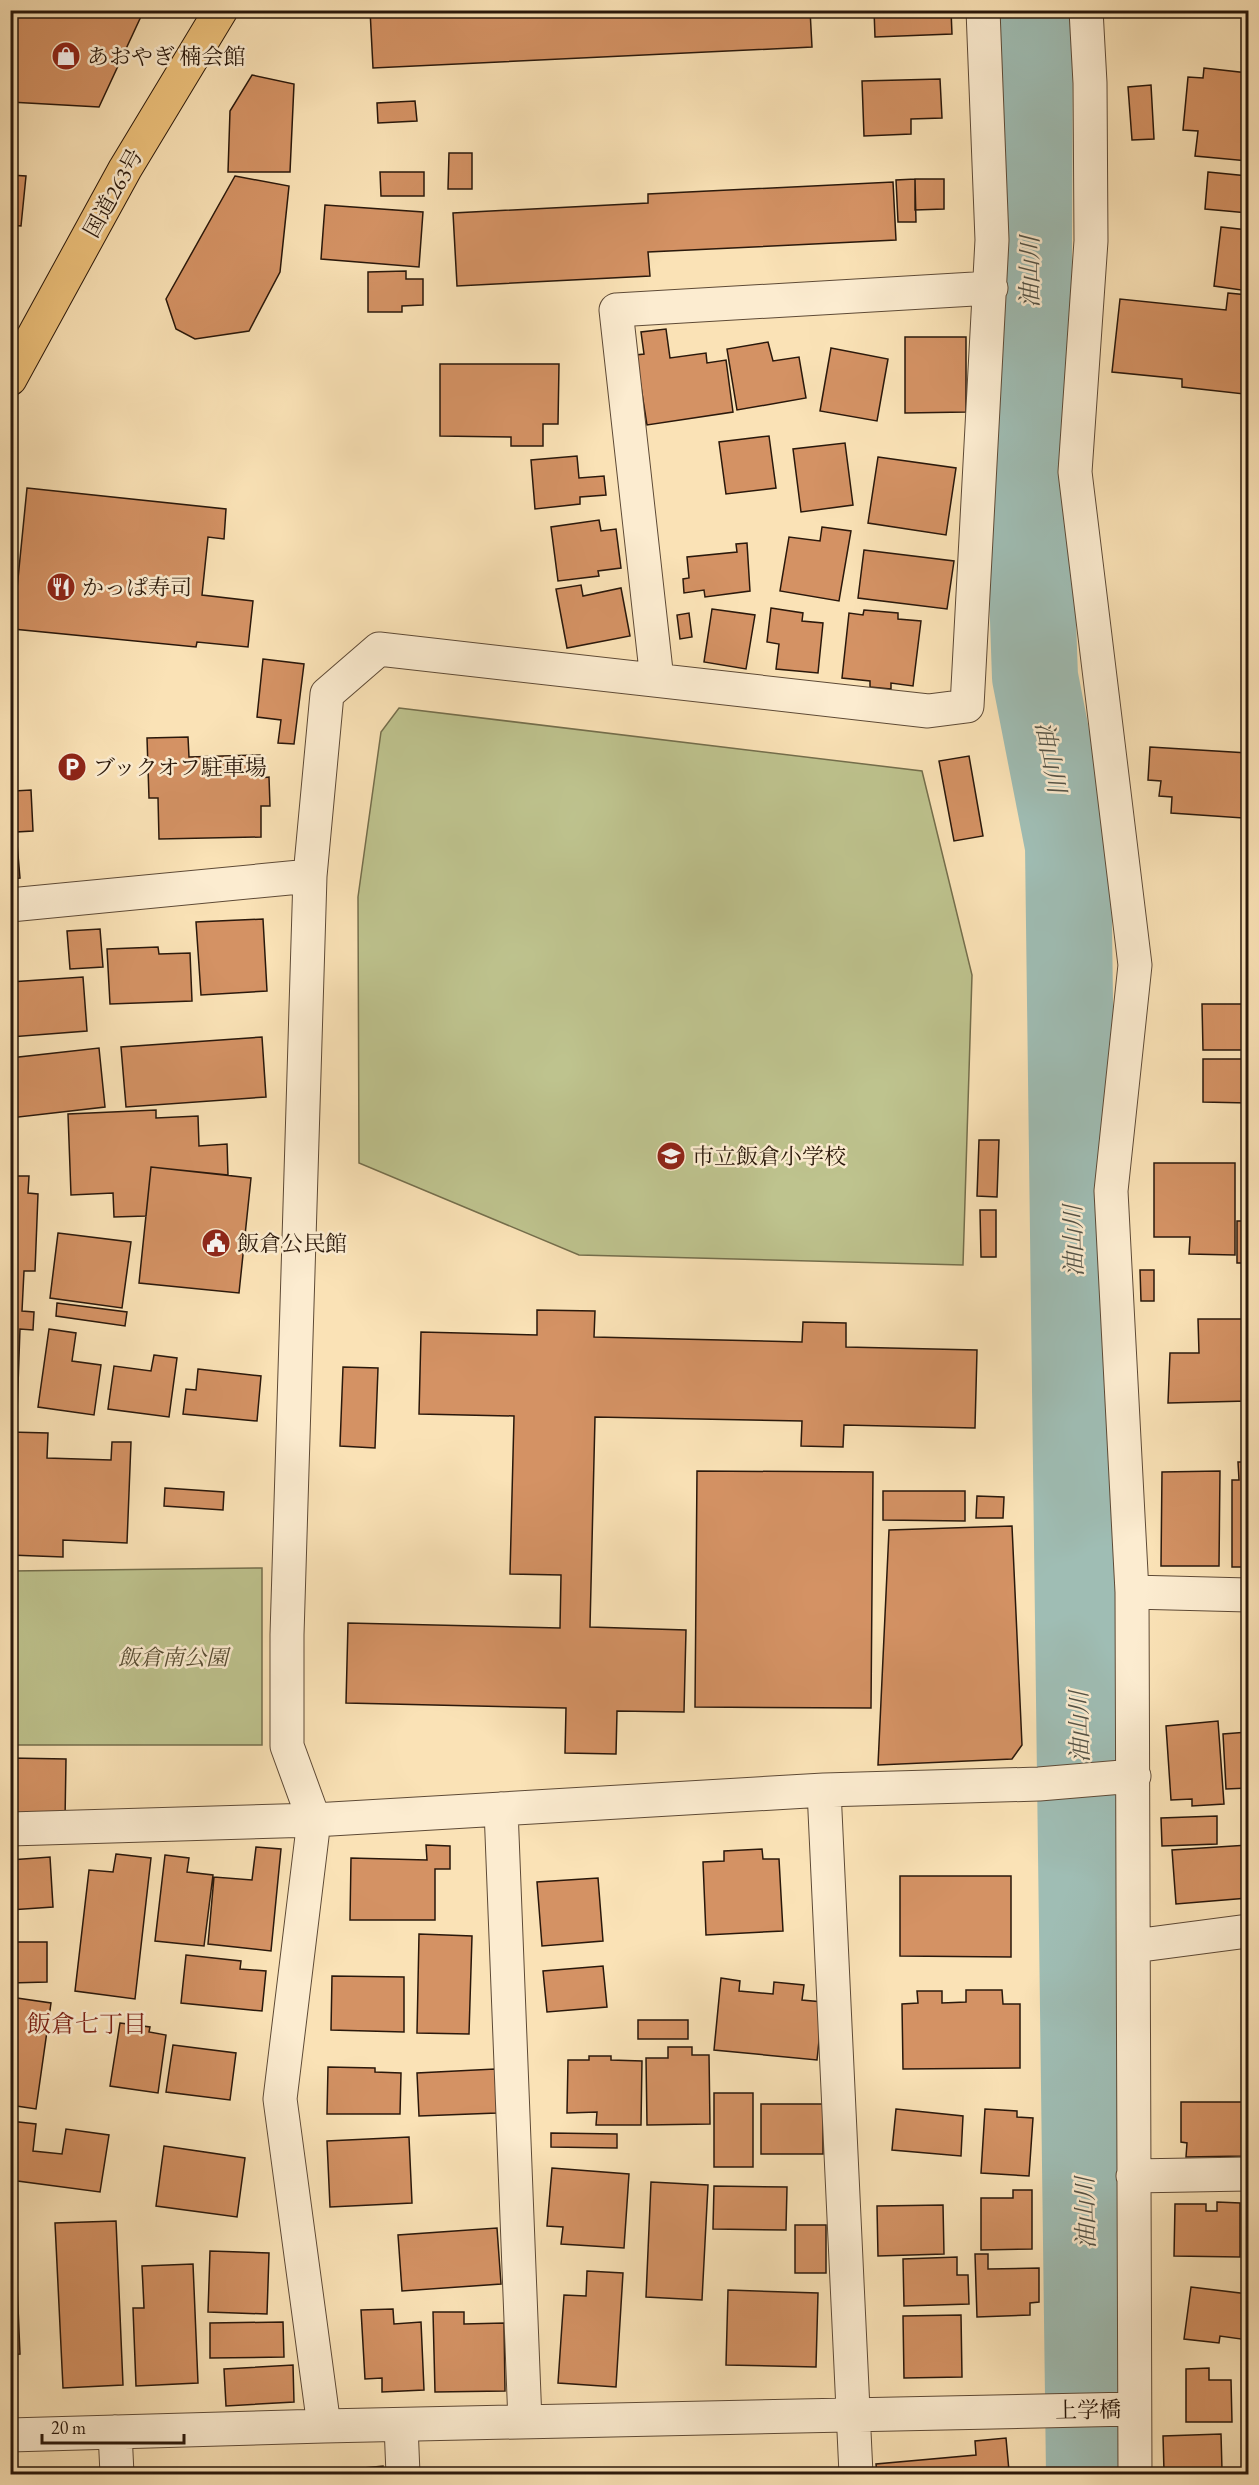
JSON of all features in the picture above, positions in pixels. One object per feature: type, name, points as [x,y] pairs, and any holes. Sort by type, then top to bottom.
[{"type":"highway","name":"国道263号","points":[[10,379],[124,169],[221,10]]},
{"type":"street","points":[[324,2426],[280,2099],[314,1820],[287,1746],[287,1646],[310,876],[327,694],[379,649],[928,711],[967,706],[991,288],[992,240],[983,10]]},
{"type":"street","points":[[1086,10],[1090,83],[1091,241],[1075,472],[1135,965],[1111,1191],[1131,1592],[1134,1776],[1133,2409],[1135,2475]]},
{"type":"street","points":[[657,681],[616,310],[991,288]]},
{"type":"street","points":[[10,905],[310,876]]},
{"type":"street","points":[[1131,1592],[1248,1595]]},
{"type":"street","points":[[10,1829],[314,1820],[824,1790],[1039,1784],[1134,1776]]},
{"type":"street","points":[[824,1790],[855,2475]]},
{"type":"street","points":[[501,1809],[525,2422]]},
{"type":"street","points":[[1134,1946],[1248,1931]]},
{"type":"street","points":[[1133,2176],[1248,2174]]},
{"type":"street","name":"上学橋","points":[[10,2435],[1133,2409]]},
{"type":"street","points":[[401,2425],[403,2475]]},
{"type":"street","points":[[115,2432],[117,2475]]},
{"type":"green space","points":[[399,708],[922,771],[972,975],[963,1265],[579,1255],[359,1163],[358,897],[381,732]]},
{"type":"green space","name":"飯倉南公園","points":[[262,1568],[262,1745],[11,1745],[11,1571]]},
{"type":"building","name":"あおやぎ 楠会館","points":[[10,10],[144,10],[99,107],[10,102]]},
{"type":"building","points":[[370,10],[810,10],[812,47],[373,68]]},
{"type":"building","points":[[874,10],[951,10],[952,34],[875,37]]},
{"type":"building","points":[[1204,68],[1248,73],[1248,161],[1195,156],[1198,131],[1183,130],[1188,77],[1203,78]]},
{"type":"building","points":[[252,75],[294,84],[290,172],[228,172],[230,111]]},
{"type":"building","points":[[940,79],[942,118],[911,119],[911,134],[864,136],[862,81]]},
{"type":"building","points":[[1151,85],[1154,139],[1132,140],[1128,87]]},
{"type":"building","points":[[415,101],[417,121],[378,123],[377,103]]},
{"type":"building","points":[[449,153],[472,153],[472,189],[448,189]]},
{"type":"building","points":[[380,172],[424,172],[424,196],[381,196]]},
{"type":"building","points":[[1208,172],[1248,176],[1248,213],[1205,209]]},
{"type":"building","points":[[10,175],[26,176],[21,226],[10,225]]},
{"type":"building","points":[[235,176],[289,186],[280,272],[249,331],[195,339],[176,329],[166,299]]},
{"type":"building","points":[[915,179],[916,222],[898,222],[896,180]]},
{"type":"building","points":[[915,179],[944,179],[944,209],[915,210]]},
{"type":"building","points":[[893,182],[896,240],[648,252],[650,276],[457,286],[453,213],[648,203],[648,194]]},
{"type":"building","points":[[325,205],[423,212],[419,267],[321,259]]},
{"type":"building","points":[[1221,227],[1248,230],[1248,291],[1214,286]]},
{"type":"building","points":[[406,271],[406,279],[423,279],[423,305],[402,306],[402,312],[368,312],[368,272]]},
{"type":"building","points":[[1228,293],[1248,295],[1248,351],[1244,394],[1182,387],[1182,379],[1112,372],[1120,299],[1226,310]]},
{"type":"building","points":[[666,329],[670,358],[706,353],[707,363],[726,360],[733,412],[647,425],[636,355],[644,354],[641,332]]},
{"type":"building","points":[[905,337],[966,337],[966,412],[905,413]]},
{"type":"building","points":[[768,342],[773,361],[799,357],[806,398],[737,410],[727,349]]},
{"type":"building","points":[[831,348],[888,359],[877,421],[820,411]]},
{"type":"building","points":[[440,364],[559,364],[558,424],[543,424],[543,446],[511,446],[511,437],[440,436]]},
{"type":"building","points":[[769,436],[776,488],[726,494],[719,442]]},
{"type":"building","points":[[845,443],[853,505],[801,512],[793,449]]},
{"type":"building","points":[[577,456],[579,478],[604,476],[606,495],[580,497],[580,504],[535,509],[531,460]]},
{"type":"building","points":[[878,457],[956,468],[946,535],[868,523]]},
{"type":"building","points":[[27,488],[226,509],[224,539],[208,537],[202,595],[253,601],[248,647],[197,642],[196,647],[13,629]]},
{"type":"building","points":[[599,520],[601,531],[616,529],[621,568],[598,571],[599,576],[558,581],[551,527]]},
{"type":"building","points":[[822,527],[851,531],[839,601],[780,591],[789,537],[820,541]]},
{"type":"building","points":[[747,543],[750,591],[705,597],[704,590],[684,593],[683,579],[689,578],[687,557],[737,552],[736,544]]},
{"type":"building","points":[[864,550],[954,561],[947,609],[858,598]]},
{"type":"building","points":[[581,585],[583,596],[621,588],[630,636],[567,648],[556,589]]},
{"type":"building","points":[[771,608],[803,613],[802,621],[823,623],[818,673],[776,669],[779,644],[767,642]]},
{"type":"building","points":[[712,609],[755,615],[746,669],[704,662]]},
{"type":"building","points":[[864,610],[898,613],[898,619],[921,621],[913,686],[891,683],[891,689],[870,687],[870,681],[842,678],[849,613],[863,615]]},
{"type":"building","points":[[689,613],[692,637],[680,639],[677,615]]},
{"type":"building","points":[[263,659],[304,664],[294,744],[278,743],[281,720],[257,717]]},
{"type":"building","points":[[188,737],[189,757],[260,755],[261,778],[269,777],[270,806],[261,806],[261,837],[159,839],[158,798],[149,798],[147,738]]},
{"type":"building","points":[[1150,747],[1248,753],[1248,808],[1244,808],[1243,818],[1171,813],[1172,797],[1159,796],[1161,781],[1148,780]]},
{"type":"building","points":[[969,756],[983,836],[954,841],[939,761]]},
{"type":"building","points":[[10,759],[14,791],[31,790],[33,831],[16,832],[20,878],[10,879]]},
{"type":"building","points":[[263,919],[267,991],[201,995],[196,922]]},
{"type":"building","points":[[100,929],[103,967],[70,969],[67,931]]},
{"type":"building","points":[[158,947],[159,954],[190,953],[192,1001],[110,1004],[107,949]]},
{"type":"building","points":[[83,977],[87,1031],[10,1037],[10,982]]},
{"type":"building","points":[[1202,1004],[1248,1004],[1248,1050],[1203,1050]]},
{"type":"building","points":[[262,1037],[266,1097],[126,1107],[121,1047]]},
{"type":"building","points":[[99,1048],[105,1107],[10,1118],[10,1058]]},
{"type":"building","points":[[1203,1059],[1248,1059],[1248,1103],[1203,1102]]},
{"type":"building","points":[[156,1110],[156,1118],[198,1116],[199,1146],[227,1144],[228,1175],[151,1167],[146,1216],[114,1217],[113,1193],[71,1195],[68,1114]]},
{"type":"building","points":[[979,1140],[999,1140],[997,1197],[977,1196]]},
{"type":"building","points":[[1154,1163],[1235,1163],[1235,1255],[1189,1254],[1190,1237],[1154,1237]]},
{"type":"building","points":[[151,1167],[251,1178],[239,1293],[139,1283]]},
{"type":"building","points":[[10,1176],[29,1176],[28,1193],[38,1194],[35,1271],[24,1271],[22,1311],[34,1312],[33,1330],[20,1329],[17,1413],[10,1412]]},
{"type":"building","points":[[980,1210],[996,1210],[996,1257],[981,1257]]},
{"type":"building","points":[[1237,1221],[1248,1221],[1248,1263],[1237,1263]]},
{"type":"building","points":[[58,1233],[131,1242],[122,1308],[50,1298]]},
{"type":"building","points":[[1140,1270],[1154,1270],[1154,1301],[1141,1301]]},
{"type":"building","points":[[57,1303],[127,1312],[125,1326],[56,1316]]},
{"type":"building","points":[[537,1310],[595,1311],[594,1337],[802,1342],[803,1322],[846,1323],[846,1347],[977,1350],[975,1428],[844,1425],[843,1447],[801,1446],[802,1421],[595,1417],[590,1627],[686,1630],[684,1712],[617,1711],[616,1754],[565,1753],[566,1708],[346,1703],[348,1623],[560,1628],[561,1575],[510,1574],[514,1416],[419,1414],[421,1332],[537,1335]]},
{"type":"building","points":[[1198,1319],[1248,1319],[1248,1401],[1168,1403],[1170,1353],[1199,1353]]},
{"type":"building","points":[[49,1329],[76,1333],[72,1361],[101,1365],[94,1415],[38,1407]]},
{"type":"building","points":[[154,1355],[177,1358],[169,1417],[108,1409],[114,1366],[151,1371]]},
{"type":"building","points":[[343,1367],[378,1368],[375,1448],[340,1446]]},
{"type":"building","points":[[198,1369],[261,1376],[257,1421],[183,1414],[186,1389],[196,1390]]},
{"type":"building","points":[[10,1432],[48,1433],[47,1458],[111,1460],[112,1442],[131,1442],[127,1543],[63,1540],[63,1557],[10,1555]]},
{"type":"building","points":[[1238,1462],[1248,1462],[1248,1567],[1232,1567],[1232,1480],[1239,1480]]},
{"type":"building","points":[[697,1471],[873,1472],[871,1708],[695,1707]]},
{"type":"building","points":[[1220,1471],[1219,1566],[1161,1566],[1162,1472]]},
{"type":"building","points":[[165,1488],[224,1492],[223,1510],[164,1506]]},
{"type":"building","points":[[883,1491],[965,1491],[965,1521],[883,1520]]},
{"type":"building","points":[[977,1496],[1004,1497],[1003,1518],[976,1518]]},
{"type":"building","points":[[1012,1526],[1022,1745],[1012,1759],[878,1765],[889,1530]]},
{"type":"building","points":[[1218,1721],[1224,1804],[1192,1806],[1192,1799],[1171,1800],[1166,1726]]},
{"type":"building","points":[[1248,1732],[1248,1788],[1226,1789],[1223,1734]]},
{"type":"building","points":[[10,1758],[66,1759],[65,1821],[10,1820]]},
{"type":"building","points":[[1217,1816],[1217,1844],[1162,1846],[1161,1818]]},
{"type":"building","points":[[426,1845],[450,1846],[450,1869],[435,1869],[435,1920],[350,1920],[351,1858],[427,1860]]},
{"type":"building","points":[[1248,1845],[1248,1898],[1176,1904],[1172,1850]]},
{"type":"building","points":[[256,1847],[281,1849],[271,1951],[208,1944],[214,1877],[252,1880]]},
{"type":"building","points":[[762,1849],[763,1859],[779,1859],[783,1931],[706,1935],[703,1862],[724,1861],[724,1851]]},
{"type":"building","points":[[116,1854],[151,1858],[135,1999],[75,1991],[89,1870],[113,1872]]},
{"type":"building","points":[[165,1855],[189,1858],[187,1872],[213,1875],[204,1946],[155,1941]]},
{"type":"building","points":[[50,1857],[53,1907],[10,1910],[10,1860]]},
{"type":"building","points":[[900,1876],[1011,1876],[1011,1957],[900,1956]]},
{"type":"building","points":[[598,1878],[603,1941],[542,1946],[537,1882]]},
{"type":"building","points":[[419,1934],[472,1936],[469,2034],[417,2033]]},
{"type":"building","points":[[10,1942],[47,1942],[47,1982],[10,1983]]},
{"type":"building","points":[[186,1955],[241,1961],[240,1969],[266,1971],[262,2011],[181,2003]]},
{"type":"building","points":[[603,1966],[607,2007],[547,2012],[543,1971]]},
{"type":"building","points":[[332,1976],[404,1977],[404,2032],[331,2030]]},
{"type":"building","points":[[721,1978],[740,1981],[739,1991],[773,1994],[774,1982],[804,1985],[802,2000],[823,2002],[817,2060],[714,2050]]},
{"type":"building","points":[[966,1990],[1002,1990],[1003,2004],[1020,2004],[1020,2068],[903,2069],[902,2004],[918,2003],[917,1991],[942,1991],[942,2003],[966,2002]]},
{"type":"building","points":[[10,1997],[51,2003],[36,2109],[10,2105]]},
{"type":"building","points":[[638,2020],[688,2020],[688,2039],[638,2039]]},
{"type":"building","points":[[120,2023],[150,2027],[149,2032],[166,2035],[158,2093],[110,2086]]},
{"type":"building","points":[[173,2045],[236,2053],[230,2100],[166,2092]]},
{"type":"building","points":[[668,2047],[692,2047],[692,2055],[709,2055],[710,2124],[647,2125],[646,2058],[668,2058]]},
{"type":"building","points":[[589,2056],[611,2056],[611,2060],[642,2061],[641,2125],[596,2125],[597,2112],[567,2113],[568,2060],[589,2060]]},
{"type":"building","points":[[328,2067],[375,2068],[375,2072],[401,2073],[400,2114],[327,2114]]},
{"type":"building","points":[[495,2069],[497,2113],[419,2116],[417,2073]]},
{"type":"building","points":[[714,2093],[753,2093],[753,2167],[714,2167]]},
{"type":"building","points":[[1181,2102],[1243,2102],[1243,2156],[1186,2157],[1187,2143],[1181,2142]]},
{"type":"building","points":[[761,2104],[823,2104],[823,2154],[761,2154]]},
{"type":"building","points":[[896,2109],[963,2116],[961,2156],[892,2150]]},
{"type":"building","points":[[985,2109],[1017,2111],[1017,2117],[1033,2118],[1029,2176],[981,2173]]},
{"type":"building","points":[[10,2121],[36,2124],[33,2151],[62,2154],[66,2129],[109,2135],[100,2192],[10,2180]]},
{"type":"building","points":[[551,2133],[617,2134],[617,2148],[551,2147]]},
{"type":"building","points":[[409,2137],[412,2203],[330,2207],[327,2141]]},
{"type":"building","points":[[164,2146],[245,2158],[237,2217],[156,2206]]},
{"type":"building","points":[[552,2168],[629,2174],[624,2248],[561,2244],[563,2227],[547,2226]]},
{"type":"building","points":[[651,2182],[708,2185],[702,2300],[646,2297]]},
{"type":"building","points":[[714,2186],[787,2187],[786,2230],[713,2229]]},
{"type":"building","points":[[1013,2190],[1032,2190],[1032,2249],[981,2250],[981,2198],[1013,2198]]},
{"type":"building","points":[[1217,2202],[1240,2203],[1240,2257],[1174,2256],[1175,2204],[1206,2204],[1206,2211],[1217,2211]]},
{"type":"building","points":[[943,2205],[944,2254],[878,2256],[877,2206]]},
{"type":"building","points":[[116,2221],[123,2385],[63,2388],[55,2223]]},
{"type":"building","points":[[795,2225],[826,2225],[826,2273],[795,2273]]},
{"type":"building","points":[[497,2228],[501,2284],[402,2291],[398,2235]]},
{"type":"building","points":[[210,2251],[269,2253],[267,2314],[208,2312]]},
{"type":"building","points":[[975,2254],[988,2254],[988,2269],[1039,2268],[1039,2302],[1030,2303],[1030,2315],[977,2317]]},
{"type":"building","points":[[957,2257],[957,2275],[968,2275],[969,2304],[904,2306],[903,2259]]},
{"type":"building","points":[[10,2261],[16,2261],[20,2354],[10,2355]]},
{"type":"building","points":[[193,2264],[198,2383],[136,2386],[133,2308],[144,2308],[142,2266]]},
{"type":"building","points":[[587,2271],[623,2273],[616,2387],[558,2383],[564,2295],[586,2296]]},
{"type":"building","points":[[1191,2287],[1248,2294],[1248,2340],[1220,2336],[1219,2343],[1184,2339]]},
{"type":"building","points":[[728,2290],[818,2293],[816,2367],[726,2365]]},
{"type":"building","points":[[393,2309],[394,2324],[421,2322],[424,2390],[382,2392],[382,2378],[365,2379],[361,2310]]},
{"type":"building","points":[[433,2312],[464,2312],[464,2324],[504,2323],[505,2391],[435,2392]]},
{"type":"building","points":[[961,2315],[962,2377],[904,2378],[903,2316]]},
{"type":"building","points":[[283,2322],[284,2357],[210,2358],[210,2323]]},
{"type":"building","points":[[293,2365],[294,2402],[226,2406],[224,2369]]},
{"type":"building","points":[[1209,2368],[1209,2380],[1231,2380],[1232,2422],[1186,2422],[1186,2369]]},
{"type":"building","points":[[1246,2379],[1248,2379],[1248,2435],[1247,2435]]},
{"type":"building","points":[[1221,2434],[1222,2470],[1164,2471],[1163,2436]]},
{"type":"building","points":[[1006,2438],[1009,2471],[1000,2472],[1000,2474],[877,2474],[876,2464],[976,2455],[975,2441]]},
{"type":"building","points":[[383,2466],[383,2474],[364,2474],[364,2468]]},
{"type":"waterway","name":"油山川","points":[[1030,10],[1028,477],[1035,677],[1068,846],[1089,2474]]},
{"type":"place","name":"あおやぎ 楠会館","points":[[66,56]]},
{"type":"place","name":"かっぱ寿司","points":[[61,587]]},
{"type":"place","name":"ブックオフ駐車場","points":[[72,767]]},
{"type":"place","name":"市立飯倉小学校","points":[[671,1156]]},
{"type":"place","name":"飯倉公民館","points":[[216,1243]]},
{"type":"district","name":"飯倉七丁目","points":[[87,2023]]}]
